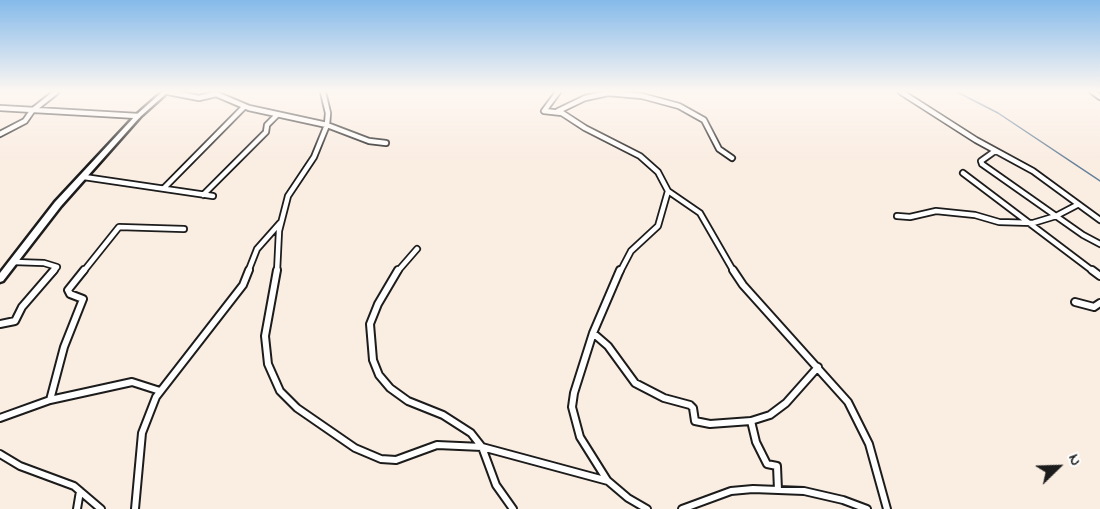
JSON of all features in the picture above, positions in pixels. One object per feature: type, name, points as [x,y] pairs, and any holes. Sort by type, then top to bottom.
[{"type":"main road","points":[[0,279],[32,235],[138,116]]},
{"type":"street","points":[[0,134],[26,121],[29,116]]},
{"type":"street","points":[[133,116],[138,116]]},
{"type":"street","points":[[164,188],[235,116]]},
{"type":"street","points":[[203,195],[266,132],[267,125],[276,116]]},
{"type":"street","points":[[281,116],[327,125],[369,141],[386,143]]},
{"type":"street","points":[[328,116],[327,125],[314,157],[288,196],[281,222],[276,283],[265,336],[268,363],[279,391],[297,408],[355,448],[381,459],[396,460],[437,445],[454,444],[482,447],[608,481]]},
{"type":"street","points":[[567,116],[640,156],[658,172],[668,191],[700,213],[743,285],[848,402],[869,444],[887,509]]},
{"type":"street","points":[[696,116],[704,120],[719,148],[732,158]]},
{"type":"street","points":[[940,116],[995,151],[1033,171],[1100,220]]},
{"type":"street","points":[[995,151],[981,163],[1100,244]]},
{"type":"street","points":[[963,173],[1100,276]]},
{"type":"street","points":[[84,177],[213,196]]},
{"type":"street","points":[[647,509],[608,481],[580,437],[572,407],[574,393],[593,333],[632,250],[658,226],[668,191]]},
{"type":"street","points":[[897,216],[904,218],[936,211],[975,215],[999,222],[1040,222],[1077,205]]},
{"type":"street","points":[[135,509],[142,433],[160,391],[243,285],[257,249],[281,222]]},
{"type":"street","points":[[50,400],[64,347],[83,298],[70,294],[68,290],[79,275],[119,227],[184,229]]},
{"type":"street","points":[[417,249],[401,266],[378,304],[370,324],[373,360],[379,375],[390,388],[408,401],[460,424],[471,433],[482,447],[496,485],[513,509]]},
{"type":"street","points":[[0,324],[15,321],[22,307],[57,267],[44,263],[14,262]]},
{"type":"street","points":[[1075,302],[1094,307],[1100,303]]},
{"type":"street","points":[[593,333],[608,346],[635,383],[664,398],[690,405],[693,408],[695,421],[710,424],[751,421],[770,416],[786,403],[818,367]]},
{"type":"street","points":[[0,418],[50,400],[132,382],[160,391]]},
{"type":"street","points":[[751,421],[756,442],[767,464],[777,466],[778,490]]},
{"type":"street","points":[[0,454],[5,459],[62,480],[80,491],[101,509]]},
{"type":"street","points":[[682,509],[731,490],[804,491],[843,500],[867,509]]},
{"type":"street","points":[[77,509],[80,491]]},
{"type":"waterway","points":[[1002,116],[1100,181]]}]
